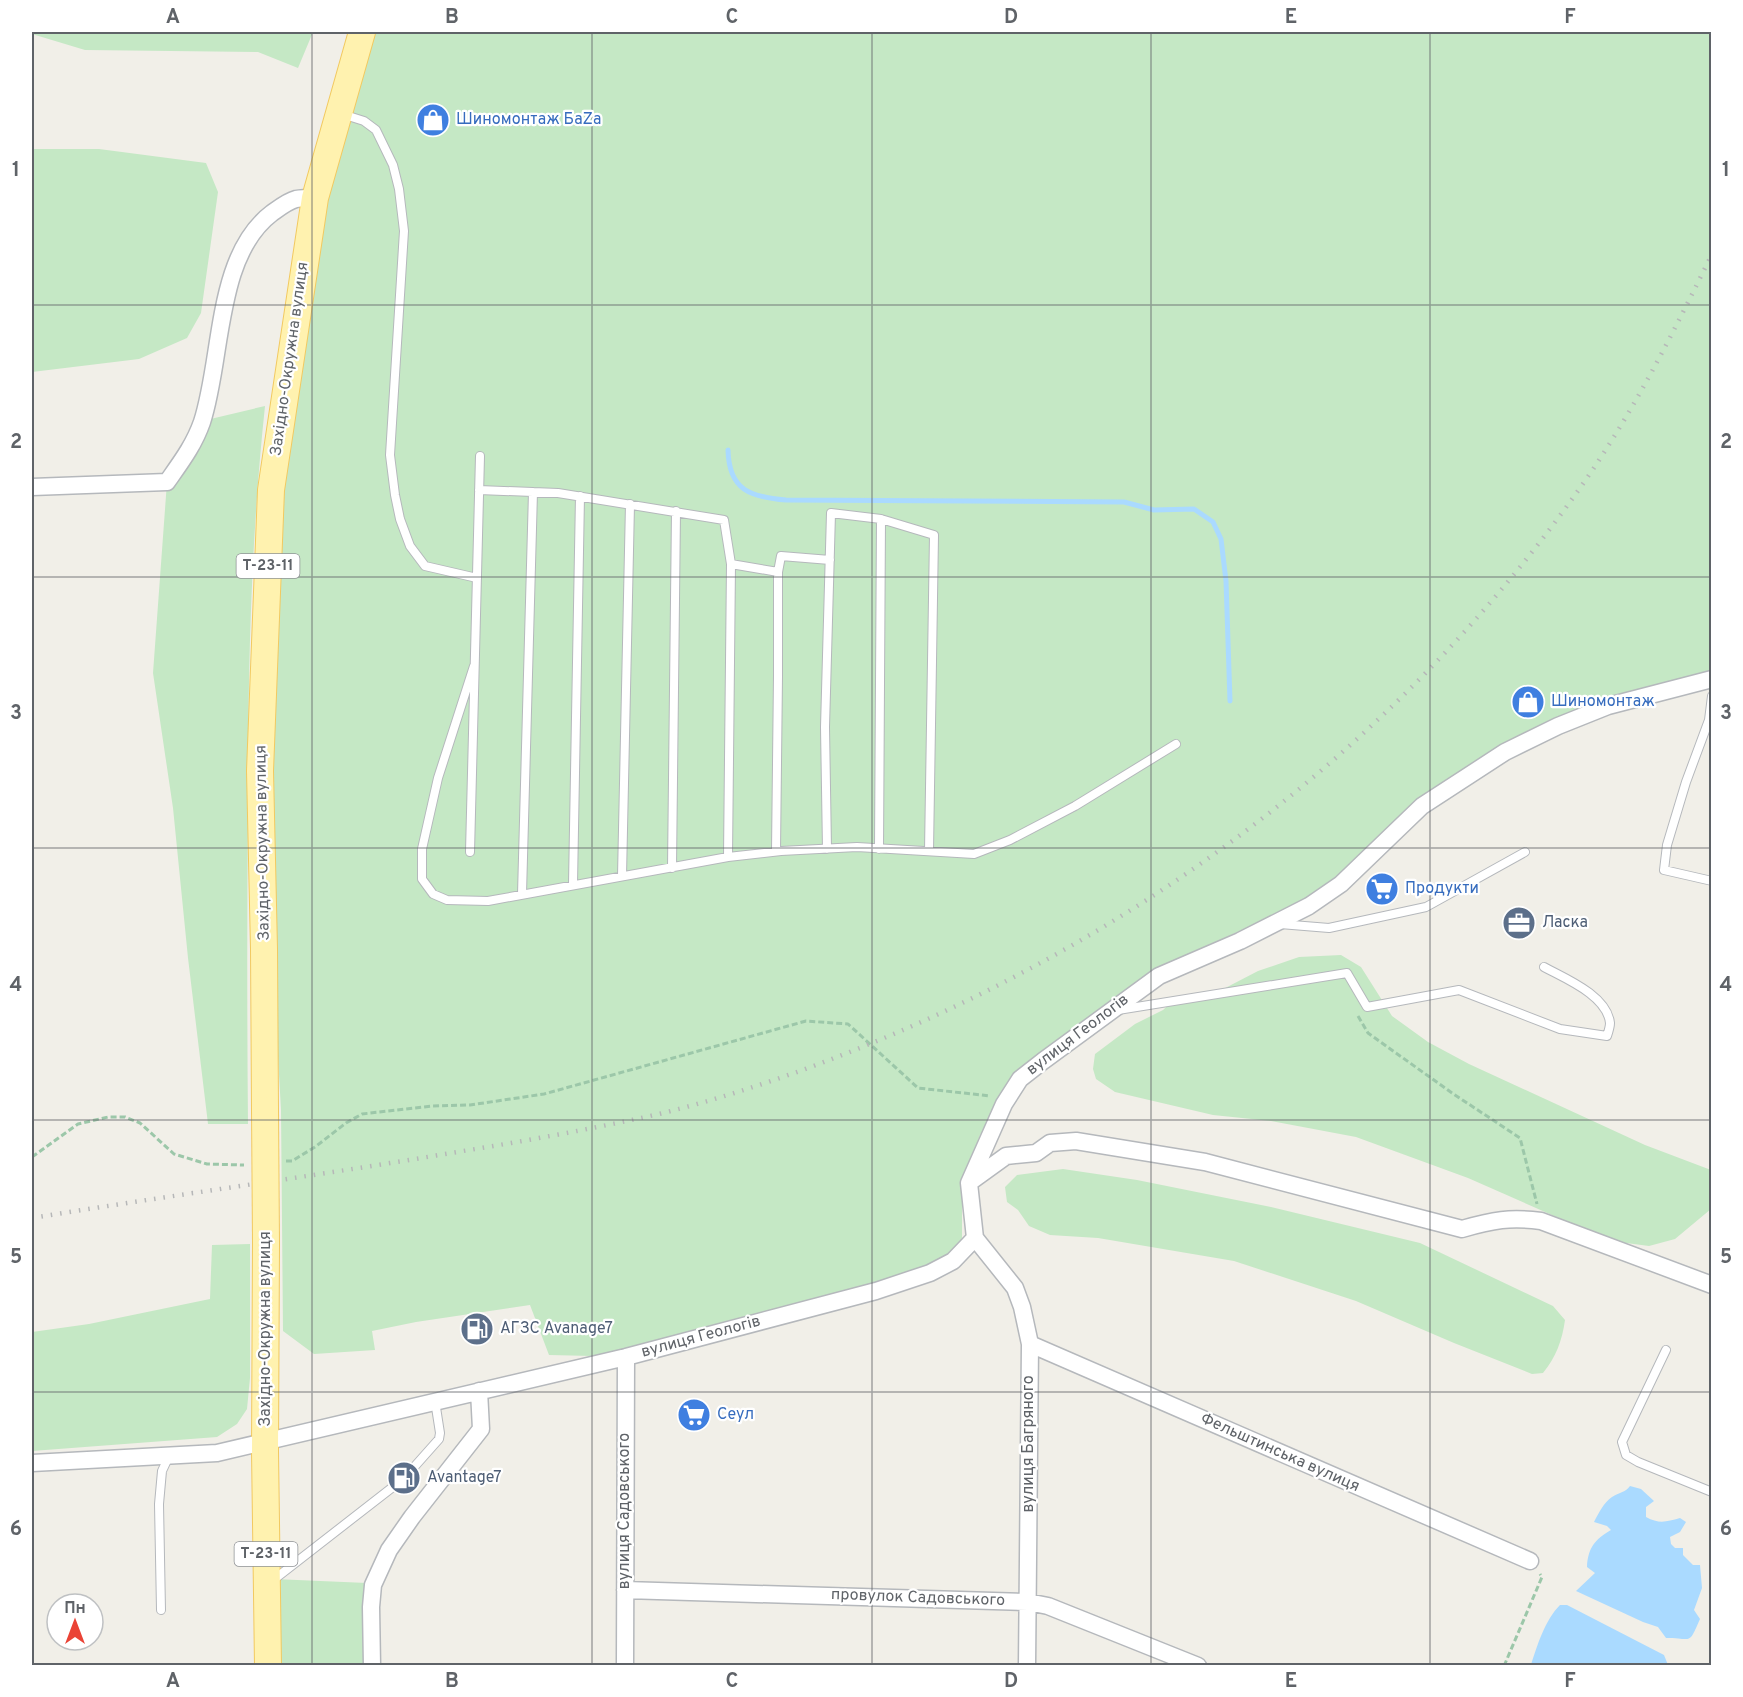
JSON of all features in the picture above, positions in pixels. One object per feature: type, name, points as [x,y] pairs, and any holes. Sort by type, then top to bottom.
[{"type":"main road","name":"Західно-Окружна вулиця","points":[[268,1665],[261,771],[271,490],[315,198],[362,32]]},
{"type":"street","points":[[32,486],[167,482],[191,449],[202,421],[231,278],[244,244],[261,221],[276,209],[294,199],[315,198]]},
{"type":"street","name":"вулиця Геологів","points":[[969,1183],[1008,1097],[1020,1078],[1159,976],[1240,941],[1309,906],[1341,884],[1422,806],[1505,752],[1558,726],[1608,706],[1712,679]]},
{"type":"street","points":[[975,1238],[969,1183],[1006,1156],[1036,1152],[1050,1143],[1076,1141],[1205,1162],[1462,1229],[1492,1220],[1519,1218],[1541,1221],[1712,1285]]},
{"type":"street","name":"вулиця Геологів","points":[[32,1463],[217,1453],[626,1357],[876,1291],[930,1273],[953,1261],[975,1238]]},
{"type":"street","name":"вулиця Багряного","points":[[975,1238],[1015,1288],[1022,1307],[1030,1344],[1027,1665]]},
{"type":"street","name":"Фельштинська вулиця","points":[[1030,1344],[1530,1561]]},
{"type":"street","name":"вулиця Садовського","points":[[625,1665],[626,1357]]},
{"type":"street","points":[[372,1665],[371,1607],[374,1585],[389,1550],[481,1429],[479,1391]]},
{"type":"street","name":"провулок Садовського","points":[[625,1590],[1028,1602],[1048,1606],[1198,1665]]},
{"type":"lane","points":[[338,113],[364,121],[376,130],[393,165],[399,189],[404,231],[390,455],[400,519],[410,546],[425,566],[477,578]]},
{"type":"lane","points":[[470,852],[480,456]]},
{"type":"lane","points":[[479,490],[580,496],[724,520],[730,564],[728,857]]},
{"type":"lane","points":[[522,894],[533,492]]},
{"type":"lane","points":[[573,884],[580,496]]},
{"type":"lane","points":[[621,876],[630,504]]},
{"type":"lane","points":[[672,868],[676,511]]},
{"type":"lane","points":[[827,849],[825,727],[831,513],[881,519],[934,535],[929,851]]},
{"type":"lane","points":[[879,849],[881,519]]},
{"type":"lane","points":[[776,851],[777,572],[781,556],[830,560]]},
{"type":"lane","points":[[730,564],[777,572]]},
{"type":"lane","points":[[474,666],[438,778],[422,849],[422,879],[433,894],[447,900],[488,901],[728,857],[776,851],[879,849],[974,854],[1010,840],[1075,806],[1176,744]]},
{"type":"lane","points":[[1712,696],[1709,720],[1667,845],[1664,870],[1712,881]]},
{"type":"lane","points":[[1274,923],[1329,928],[1426,907],[1525,852]]},
{"type":"lane","points":[[1109,1012],[1347,973],[1367,1007],[1459,990],[1560,1029],[1607,1036],[1610,1023],[1604,1007],[1581,985],[1544,967]]},
{"type":"lane","points":[[1666,1350],[1622,1442],[1626,1455],[1712,1492]]},
{"type":"lane","points":[[407,1475],[439,1439],[435,1401]]},
{"type":"lane","points":[[161,1610],[159,1504],[162,1471],[169,1455]]},
{"type":"lane","points":[[267,1584],[398,1483]]},
{"type":"path","points":[[1356,988],[1355,1010],[1368,1033],[1520,1138],[1541,1221]]},
{"type":"path","points":[[282,1162],[292,1161],[308,1152],[346,1123],[362,1114],[432,1106],[470,1105],[544,1094],[806,1021],[848,1024],[918,1088],[1008,1097]]},
{"type":"path","points":[[32,1157],[78,1124],[108,1117],[125,1117],[140,1123],[174,1154],[207,1164],[249,1165]]},
{"type":"path","points":[[1504,1665],[1542,1577],[1530,1561]]},
{"type":"green space","points":[[32,32],[313,32],[298,68],[258,52],[85,50],[32,34]]},
{"type":"green space","points":[[370,32],[1711,32],[1711,672],[1502,746],[1337,878],[1306,900],[1156,970],[1015,1074],[980,1135],[962,1182],[962,1238],[952,1253],[927,1267],[874,1285],[624,1350],[592,1356],[549,1355],[530,1305],[372,1331],[375,1350],[314,1354],[283,1331],[281,1110],[272,949],[268,771],[278,491],[322,199]]},
{"type":"green space","points":[[32,149],[99,149],[206,163],[218,192],[201,313],[187,338],[139,359],[32,372]]},
{"type":"green space","points":[[265,406],[256,504],[250,653],[247,882],[248,1124],[208,1124],[173,808],[153,673],[167,482],[202,421]]},
{"type":"green space","points":[[1341,955],[1361,967],[1392,1016],[1428,1042],[1469,1064],[1645,1145],[1711,1170],[1711,1209],[1675,1239],[1649,1246],[1611,1241],[1468,1178],[1356,1137],[1271,1121],[1213,1115],[1115,1092],[1096,1079],[1093,1069],[1095,1054],[1135,1024],[1163,1010],[1175,999],[1206,998],[1258,971],[1299,957]]},
{"type":"green space","points":[[1063,1169],[1137,1180],[1271,1207],[1420,1243],[1553,1306],[1565,1320],[1560,1342],[1552,1361],[1543,1373],[1532,1374],[1356,1301],[1234,1261],[1098,1238],[1050,1235],[1029,1226],[1018,1210],[1007,1202],[1005,1187],[1017,1175]]},
{"type":"green space","points":[[250,1244],[250,1378],[247,1409],[237,1424],[217,1437],[32,1451],[32,1332],[89,1324],[210,1299],[212,1245]]},
{"type":"green space","points":[[274,1579],[367,1583],[366,1665],[275,1665]]},
{"type":"water","points":[[1630,1486],[1641,1489],[1654,1501],[1646,1507],[1646,1517],[1663,1522],[1680,1518],[1686,1522],[1680,1532],[1670,1537],[1671,1544],[1675,1548],[1683,1548],[1683,1555],[1693,1565],[1700,1565],[1702,1588],[1694,1610],[1700,1619],[1689,1639],[1666,1638],[1658,1627],[1576,1591],[1595,1573],[1587,1567],[1593,1545],[1611,1530],[1607,1526],[1594,1522],[1609,1499]]},
{"type":"water","points":[[1560,1605],[1567,1605],[1664,1655],[1668,1665],[1531,1665],[1546,1626]]},
{"type":"waterway","points":[[728,450],[729,464],[738,483],[753,494],[774,499],[1124,502],[1154,510],[1194,509],[1213,522],[1221,539],[1226,581],[1230,701]]},
{"type":"railway","points":[[32,1218],[508,1144],[609,1125],[691,1106],[786,1076],[910,1027],[1010,979],[1107,925],[1199,865],[1287,799],[1370,727],[1448,650],[1520,567],[1587,478],[1638,396],[1712,254]]},
{"type":"place","name":"Шиномонтаж БаZa","points":[[433,120]]},
{"type":"place","name":"Шиномонтаж","points":[[1528,702]]},
{"type":"place","name":"Продукти","points":[[1382,889]]},
{"type":"place","name":"Ласка","points":[[1519,923]]},
{"type":"place","name":"АГЗС Avanage7","points":[[477,1329]]},
{"type":"place","name":"Сеул","points":[[694,1415]]},
{"type":"place","name":"Avantage7","points":[[404,1478]]}]
